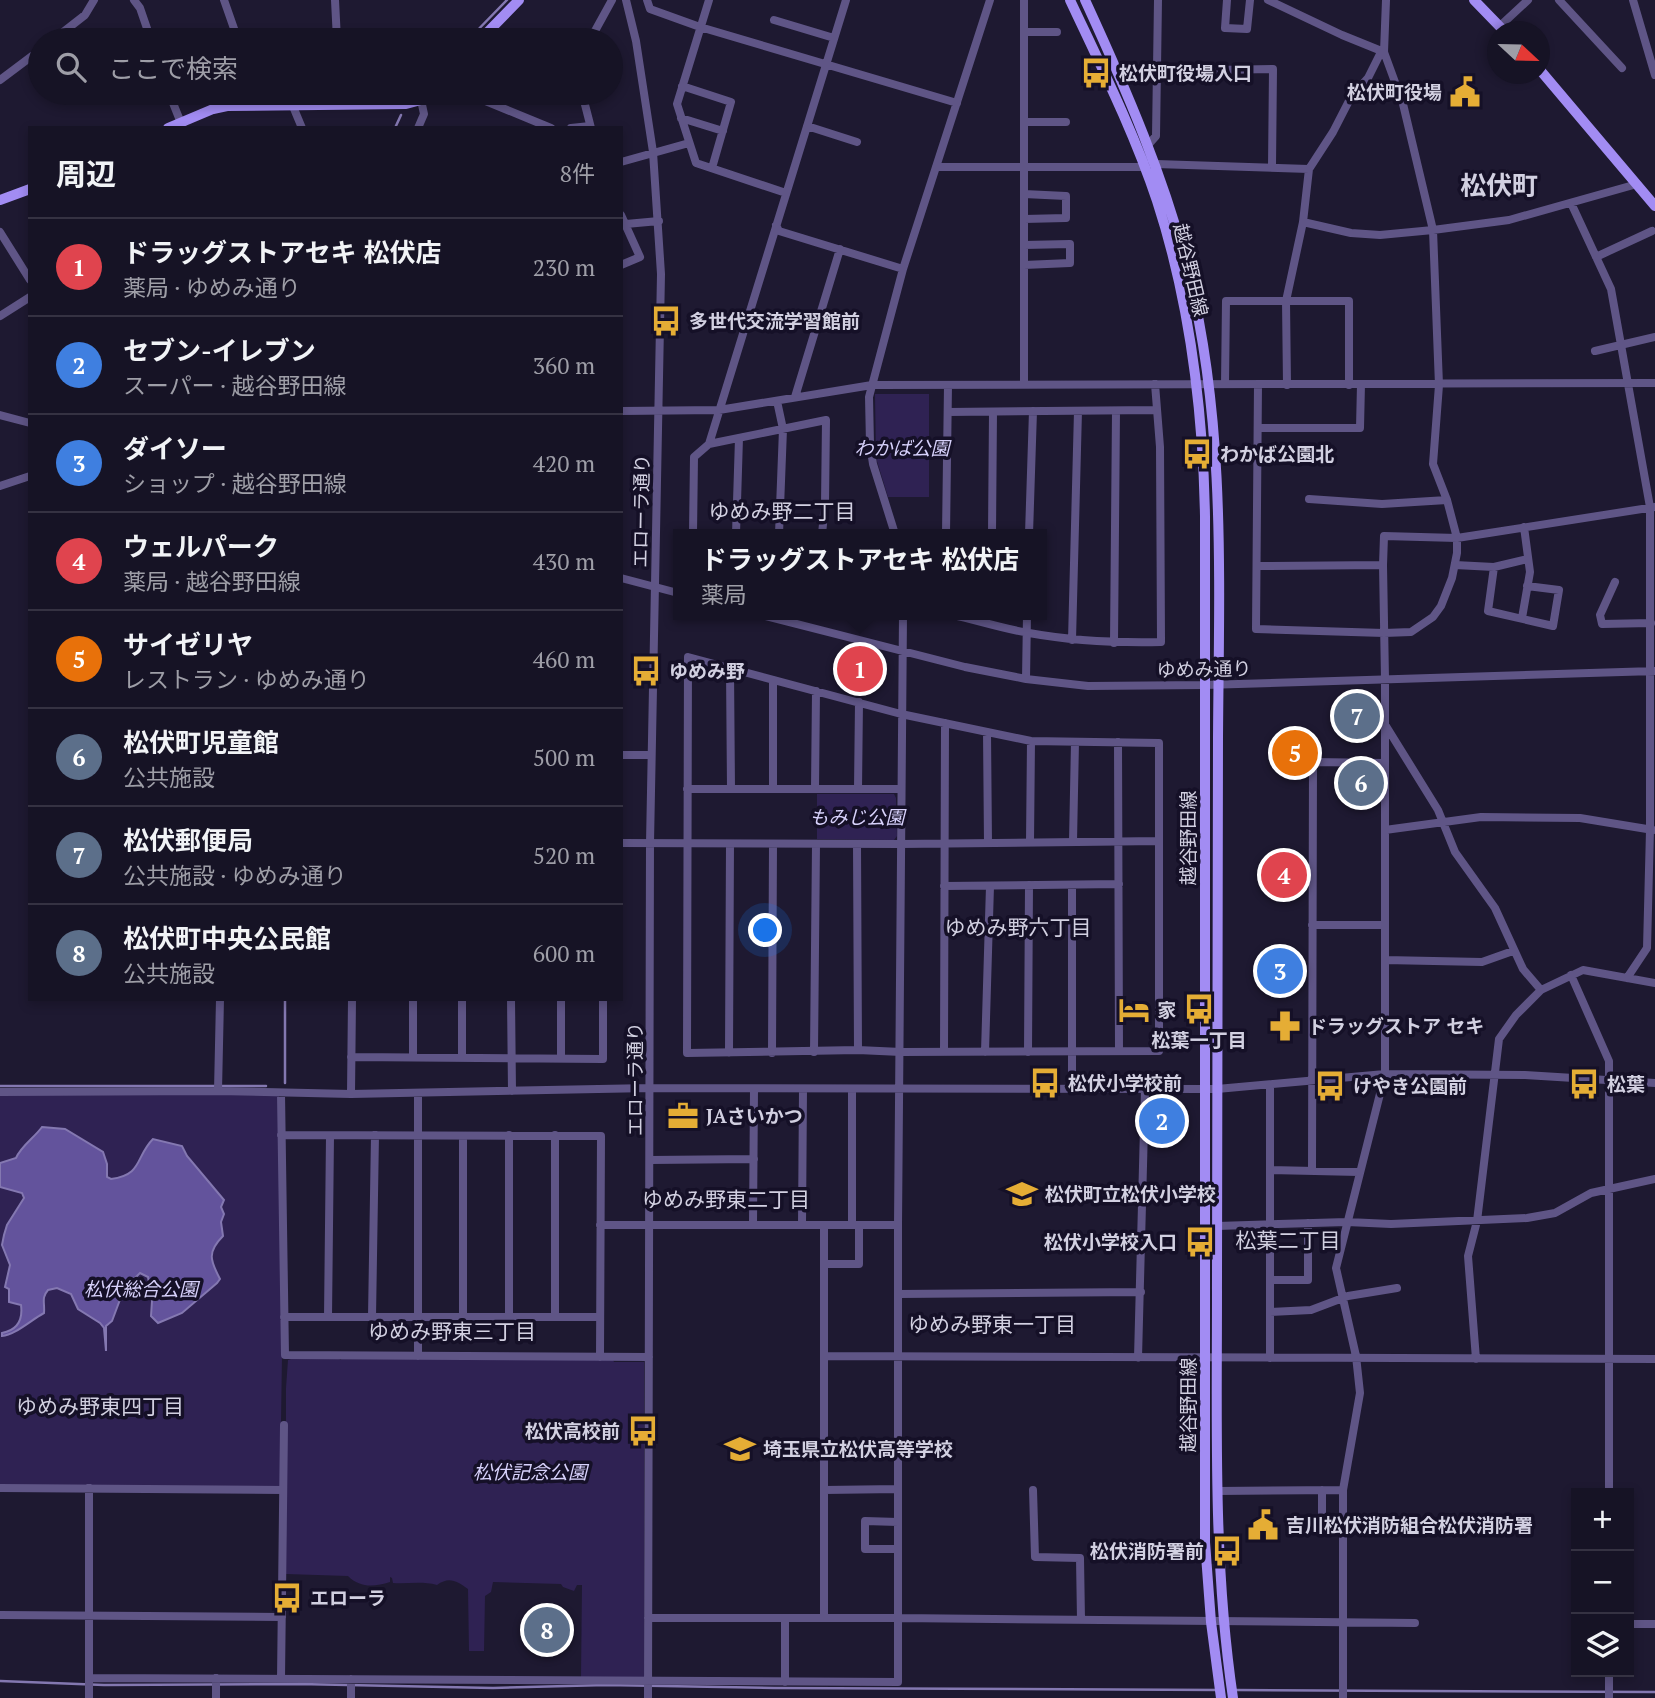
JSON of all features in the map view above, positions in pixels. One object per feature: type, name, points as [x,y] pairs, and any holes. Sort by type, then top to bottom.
[{"type":"main road","points":[[492,28],[519,0]]},
{"type":"main road","name":"越谷野田線","points":[[1070,0],[1157,202],[1178,283],[1196,384],[1204,466],[1205,1542],[1211,1622],[1221,1698]]},
{"type":"main road","name":"越谷野田線","points":[[1085,0],[1156,164],[1189,276],[1209,384],[1217,466],[1217,1491],[1224,1622],[1233,1698]]},
{"type":"main road","points":[[1474,0],[1495,21]]},
{"type":"main road","points":[[1550,83],[1655,206]]},
{"type":"main road","points":[[182,125],[220,107],[247,105]]},
{"type":"main road","points":[[0,200],[28,190]]},
{"type":"street","points":[[68,28],[85,15],[94,0]]},
{"type":"street","points":[[134,0],[140,8],[147,28]]},
{"type":"street","points":[[224,0],[234,28]]},
{"type":"street","points":[[334,0],[336,28]]},
{"type":"street","points":[[597,28],[612,0]]},
{"type":"street","name":"エローラ通り","points":[[626,0],[640,63],[653,152],[659,221],[659,411],[650,843],[648,1698]]},
{"type":"street","points":[[647,0],[650,9],[700,27],[957,103]]},
{"type":"street","points":[[709,0],[677,104],[696,163],[786,193]]},
{"type":"street","points":[[709,444],[846,0]]},
{"type":"street","points":[[893,529],[870,444],[869,397],[903,269],[990,0]]},
{"type":"street","points":[[1024,0],[1024,384]]},
{"type":"street","points":[[1148,145],[1156,136],[1158,0]]},
{"type":"street","points":[[1227,0],[1225,28],[1247,29],[1250,0]]},
{"type":"street","points":[[1268,0],[1384,52]]},
{"type":"street","points":[[1258,384],[1256,629],[1411,632],[1433,617],[1441,606],[1455,565],[1457,538],[1447,500],[1433,464],[1439,385],[1433,230],[1403,104],[1384,52],[1386,0]]},
{"type":"street","points":[[1510,21],[1528,0]]},
{"type":"street","points":[[1559,0],[1622,68]]},
{"type":"street","points":[[1633,0],[1655,75]]},
{"type":"street","points":[[774,20],[834,38]]},
{"type":"street","points":[[1024,32],[1057,32]]},
{"type":"street","points":[[1287,385],[1286,301],[1303,222],[1309,169],[1351,97],[1368,78],[1380,54],[1384,52]]},
{"type":"street","points":[[0,80],[28,59]]},
{"type":"street","points":[[1157,71],[1273,69],[1272,166]]},
{"type":"street","points":[[682,86],[731,102],[712,169]]},
{"type":"street","points":[[174,105],[182,125]]},
{"type":"street","points":[[292,105],[301,126]]},
{"type":"street","points":[[419,126],[424,114],[422,105]]},
{"type":"street","points":[[495,105],[546,126]]},
{"type":"street","points":[[585,105],[590,126]]},
{"type":"street","points":[[681,118],[723,131]]},
{"type":"street","points":[[1024,122],[1066,122]]},
{"type":"street","points":[[807,126],[857,142]]},
{"type":"street","points":[[623,161],[690,143]]},
{"type":"street","points":[[1156,164],[1309,169]]},
{"type":"street","points":[[936,166],[1144,167]]},
{"type":"street","points":[[1303,222],[1351,233],[1380,235],[1433,230],[1509,220],[1637,184]]},
{"type":"street","points":[[1024,194],[1066,196],[1066,219],[1024,219]]},
{"type":"street","points":[[1571,203],[1611,289],[1653,507],[1653,830],[1647,948],[1627,978]]},
{"type":"street","points":[[623,219],[640,257],[623,264]]},
{"type":"street","points":[[626,224],[659,221]]},
{"type":"street","points":[[776,225],[779,231],[903,269]]},
{"type":"street","points":[[1595,257],[1652,231]]},
{"type":"street","points":[[0,232],[28,277]]},
{"type":"street","points":[[1024,246],[1070,244],[1070,264],[1024,265]]},
{"type":"street","points":[[795,397],[840,249]]},
{"type":"street","points":[[0,316],[28,298]]},
{"type":"street","points":[[1225,384],[1226,301],[1349,301],[1349,385]]},
{"type":"street","points":[[1595,351],[1655,337]]},
{"type":"street","points":[[623,411],[719,410],[872,385],[1655,383]]},
{"type":"street","points":[[946,529],[948,384]]},
{"type":"street","points":[[993,620],[1027,633],[1072,640],[1161,642],[1160,447],[1155,384]]},
{"type":"street","points":[[1258,428],[1360,428],[1362,384]]},
{"type":"street","points":[[778,401],[783,429],[779,529]]},
{"type":"street","points":[[948,412],[1156,410]]},
{"type":"street","points":[[1030,529],[1033,411]]},
{"type":"street","points":[[1072,640],[1078,411]]},
{"type":"street","points":[[1114,643],[1116,411]]},
{"type":"street","points":[[992,529],[993,412]]},
{"type":"street","points":[[0,415],[28,422]]},
{"type":"street","points":[[693,529],[694,457],[709,444],[826,420],[822,529]]},
{"type":"street","points":[[736,529],[739,438]]},
{"type":"street","points":[[0,486],[28,477]]},
{"type":"street","points":[[1309,499],[1382,504],[1447,500]]},
{"type":"street","points":[[1343,1698],[1343,1490],[1360,1393],[1356,1356],[1336,1268],[1385,1074],[1384,536],[1457,538],[1653,507]]},
{"type":"street","points":[[1522,618],[1530,572],[1524,527]]},
{"type":"street","points":[[1455,565],[1494,567],[1528,559]]},
{"type":"street","points":[[1258,566],[1382,565]]},
{"type":"street","points":[[1494,567],[1488,611],[1553,626],[1559,590],[1527,586]]},
{"type":"street","points":[[623,579],[673,592]]},
{"type":"street","points":[[1615,582],[1600,615],[1602,625],[1651,623]]},
{"type":"street","name":"ゆめみ通り","points":[[801,620],[902,651],[1026,679],[1088,686],[1218,685],[1653,671]]},
{"type":"street","points":[[89,1678],[898,1682],[903,620]]},
{"type":"street","points":[[1026,679],[1027,620]]},
{"type":"street","points":[[688,657],[901,714],[1031,741],[1159,743],[1159,1051],[858,1050],[687,1053],[688,657]]},
{"type":"street","points":[[730,669],[731,789]]},
{"type":"street","points":[[773,680],[773,789]]},
{"type":"street","points":[[815,789],[817,691]]},
{"type":"street","points":[[858,789],[859,702]]},
{"type":"street","points":[[944,1052],[945,723]]},
{"type":"street","points":[[1385,725],[1438,810],[1455,852],[1495,908],[1523,969],[1541,990]]},
{"type":"street","points":[[987,732],[988,843]]},
{"type":"street","points":[[1030,842],[1031,741]]},
{"type":"street","points":[[1073,842],[1075,742]]},
{"type":"street","points":[[1118,742],[1119,1051]]},
{"type":"street","points":[[623,755],[651,755]]},
{"type":"street","points":[[1312,1171],[1313,762],[1385,763]]},
{"type":"street","points":[[687,789],[901,789]]},
{"type":"street","points":[[1385,830],[1481,817],[1580,818],[1653,830]]},
{"type":"street","points":[[623,843],[944,844],[1159,841]]},
{"type":"street","points":[[729,1053],[730,844]]},
{"type":"street","points":[[772,1053],[773,844]]},
{"type":"street","points":[[814,1052],[816,844]]},
{"type":"street","points":[[857,844],[858,1050]]},
{"type":"street","points":[[944,886],[1119,884]]},
{"type":"street","points":[[1028,1052],[1029,885]]},
{"type":"street","points":[[1072,885],[1072,1090]]},
{"type":"street","points":[[985,1052],[990,886]]},
{"type":"street","points":[[1312,925],[1385,925]]},
{"type":"street","points":[[1385,960],[1482,961],[1513,951]]},
{"type":"street","points":[[1476,1359],[1468,1256],[1477,1221],[1499,1039],[1516,1015],[1541,990],[1583,970],[1655,983]]},
{"type":"street","points":[[1571,975],[1609,1061],[1609,1488]]},
{"type":"street","points":[[218,1088],[220,1001]]},
{"type":"street","points":[[351,1094],[352,1001]]},
{"type":"street","points":[[413,1001],[413,1057]]},
{"type":"street","points":[[462,1001],[462,1058]]},
{"type":"street","points":[[512,1001],[512,1091]]},
{"type":"street","points":[[561,1001],[561,1059]]},
{"type":"street","points":[[351,1057],[603,1059],[603,1001]]},
{"type":"street","points":[[0,1091],[218,1088],[281,1094],[351,1094],[650,1088],[1217,1089],[1385,1074],[1493,1075],[1655,1083]]},
{"type":"street","points":[[1270,1085],[1270,1358]]},
{"type":"street","points":[[753,1225],[754,1089]]},
{"type":"street","points":[[802,1225],[803,1089]]},
{"type":"street","points":[[824,1264],[859,1264],[852,1089]]},
{"type":"street","points":[[1138,1358],[1145,1089]]},
{"type":"street","points":[[418,1093],[418,1356]]},
{"type":"street","points":[[281,1094],[285,1355],[649,1357]]},
{"type":"street","points":[[281,1135],[601,1136],[600,1357]]},
{"type":"street","points":[[372,1317],[374,1135]]},
{"type":"street","points":[[509,1135],[509,1317]]},
{"type":"street","points":[[555,1135],[555,1317]]},
{"type":"street","points":[[328,1317],[330,1136]]},
{"type":"street","points":[[463,1136],[463,1317]]},
{"type":"street","points":[[650,1160],[754,1159]]},
{"type":"street","points":[[1270,1170],[1359,1172]]},
{"type":"street","points":[[1217,1226],[1347,1222],[1391,1224],[1527,1218],[1555,1213],[1591,1193],[1655,1179]]},
{"type":"street","points":[[1270,1280],[1308,1280],[1308,1223]]},
{"type":"street","points":[[600,1225],[898,1225]]},
{"type":"street","points":[[824,1225],[824,1618]]},
{"type":"street","points":[[1270,1312],[1311,1310],[1342,1299],[1397,1288]]},
{"type":"street","points":[[899,1294],[1141,1292]]},
{"type":"street","points":[[284,1317],[600,1317]]},
{"type":"street","points":[[824,1356],[1655,1359]]},
{"type":"street","points":[[281,1679],[284,1425]]},
{"type":"street","points":[[0,1488],[283,1490]]},
{"type":"street","points":[[89,1488],[89,1698]]},
{"type":"street","points":[[824,1490],[898,1489]]},
{"type":"street","points":[[1033,1490],[1035,1557],[1080,1558],[1081,1620]]},
{"type":"street","points":[[1322,1490],[1322,1520],[1343,1521]]},
{"type":"street","points":[[1217,1491],[1343,1490]]},
{"type":"street","points":[[898,1522],[865,1521],[865,1549],[898,1549]]},
{"type":"street","points":[[0,1615],[282,1617]]},
{"type":"street","points":[[648,1618],[1415,1623]]},
{"type":"street","points":[[785,1618],[785,1682]]},
{"type":"street","points":[[1634,1624],[1655,1624]]},
{"type":"street","points":[[1609,1677],[1609,1698]]},
{"type":"street","points":[[216,1678],[216,1698]]},
{"type":"street","points":[[351,1679],[351,1698]]},
{"type":"green space","name":"わかば公園","points":[[875,394],[929,394],[929,497],[888,497],[876,458]]},
{"type":"green space","name":"もみじ公園","points":[[817,794],[894,794],[897,836],[894,840],[817,839]]},
{"type":"green space","name":"松伏総合公園","points":[[0,1092],[279,1095],[282,1356],[280,1487],[0,1485]]},
{"type":"green space","name":"松伏記念公園","points":[[292,1357],[340,1360],[644,1362],[644,1677],[581,1677],[582,1585],[577,1585],[574,1591],[561,1584],[493,1582],[491,1592],[485,1596],[484,1651],[469,1651],[468,1589],[457,1582],[449,1580],[437,1585],[393,1583],[390,1577],[390,1582],[368,1585],[357,1583],[348,1576],[286,1574],[286,1388],[288,1360]]},
{"type":"shaded area","points":[[42,1127],[65,1129],[103,1152],[107,1177],[111,1179],[129,1174],[153,1139],[182,1146],[187,1156],[224,1200],[221,1207],[224,1214],[221,1222],[223,1236],[212,1252],[214,1267],[220,1279],[217,1283],[182,1313],[158,1323],[151,1316],[152,1301],[148,1277],[140,1273],[124,1289],[112,1321],[106,1326],[106,1351],[104,1328],[78,1309],[71,1294],[57,1288],[46,1293],[44,1313],[18,1330],[2,1336],[2,1333],[16,1327],[21,1315],[21,1305],[9,1302],[9,1289],[5,1287],[10,1265],[2,1245],[7,1225],[24,1198],[22,1193],[0,1187],[0,1163],[16,1158]]},
{"type":"waterway","points":[[480,28],[507,0]]},
{"type":"waterway","points":[[396,126],[401,115]]},
{"type":"waterway","points":[[285,1001],[285,1083]]},
{"type":"waterway","points":[[0,1086],[266,1086]]},
{"type":"waterway","points":[[0,1681],[104,1685],[299,1684],[493,1688],[606,1685],[1218,1690]]},
{"type":"waterway","points":[[1235,1690],[1655,1692]]},
{"type":"place","name":"松伏町役場入口","points":[[1096,73]]},
{"type":"place","name":"松伏町役場","points":[[1465,92]]},
{"type":"place","name":"多世代交流学習館前","points":[[666,321]]},
{"type":"place","name":"わかば公園北","points":[[1197,454]]},
{"type":"place","name":"ドラッグストアセキ 松伏店","points":[[860,669]]},
{"type":"place","name":"ゆめみ野","points":[[646,671]]},
{"type":"place","name":"松伏郵便局","points":[[1357,716]]},
{"type":"place","name":"サイゼリヤ","points":[[1295,753]]},
{"type":"place","name":"松伏町児童館","points":[[1361,783]]},
{"type":"place","name":"ウェルパーク","points":[[1284,875]]},
{"type":"place","name":"ダイソー","points":[[1280,971]]},
{"type":"place","name":"松葉一丁目","points":[[1199,1009]]},
{"type":"place","name":"家","points":[[1134,1010]]},
{"type":"place","name":"ドラッグストア セキ","points":[[1285,1026]]},
{"type":"place","name":"松伏小学校前","points":[[1045,1083]]},
{"type":"place","name":"松葉","points":[[1584,1084]]},
{"type":"place","name":"けやき公園前","points":[[1330,1086]]},
{"type":"place","name":"JAさいかつ","points":[[683,1116]]},
{"type":"place","name":"セブン-イレブン","points":[[1162,1121]]},
{"type":"place","name":"松伏町立松伏小学校","points":[[1022,1194]]},
{"type":"place","name":"松伏小学校入口","points":[[1200,1242]]},
{"type":"place","name":"松伏高校前","points":[[643,1431]]},
{"type":"place","name":"埼玉県立松伏高等学校","points":[[740,1449]]},
{"type":"place","name":"吉川松伏消防組合松伏消防署","points":[[1263,1525]]},
{"type":"place","name":"松伏消防署前","points":[[1227,1551]]},
{"type":"place","name":"エローラ","points":[[287,1598]]},
{"type":"place","name":"松伏町中央公民館","points":[[547,1630]]},
{"type":"district","name":"松伏町","points":[[1499,186]]},
{"type":"district","name":"ゆめみ野二丁目","points":[[782,512]]},
{"type":"district","name":"ゆめみ野六丁目","points":[[1018,928]]},
{"type":"district","name":"ゆめみ野東二丁目","points":[[726,1200]]},
{"type":"district","name":"松葉二丁目","points":[[1288,1241]]},
{"type":"district","name":"ゆめみ野東一丁目","points":[[992,1325]]},
{"type":"district","name":"ゆめみ野東三丁目","points":[[452,1332]]},
{"type":"district","name":"ゆめみ野東四丁目","points":[[100,1407]]}]
